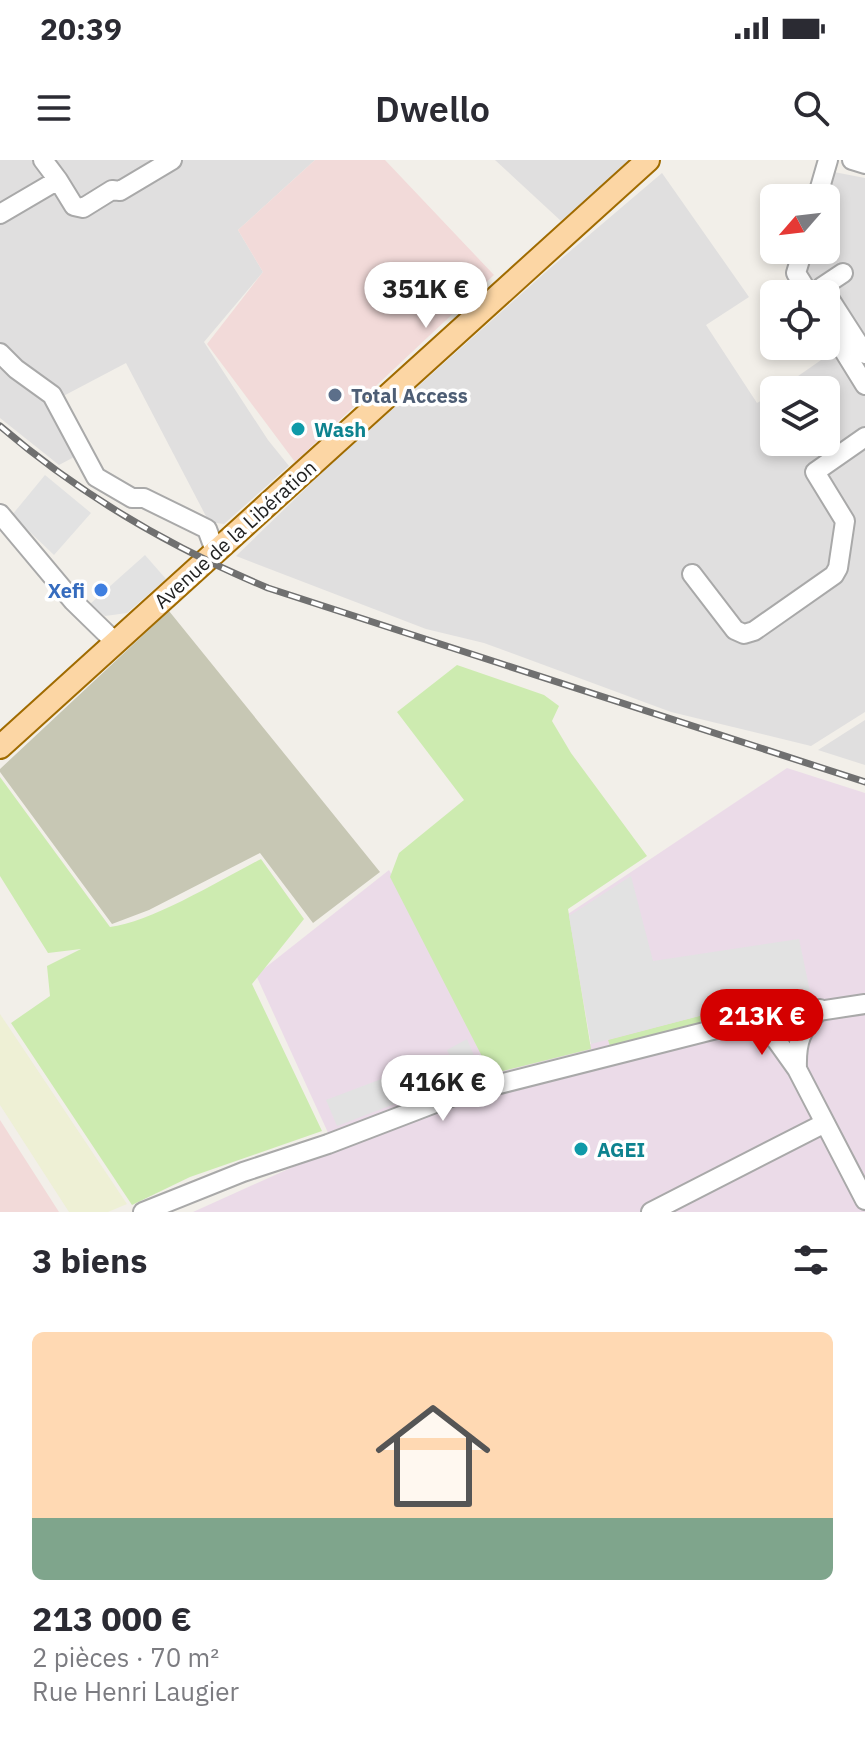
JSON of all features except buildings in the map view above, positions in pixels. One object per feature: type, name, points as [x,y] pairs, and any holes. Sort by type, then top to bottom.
[{"type":"main road","name":"Avenue de la Libération","points":[[0,747],[648,160]]},
{"type":"street","points":[[43,160],[74,206],[83,208],[172,160]]},
{"type":"street","points":[[821,184],[828,160]]},
{"type":"street","points":[[852,160],[865,164]]},
{"type":"street","points":[[0,214],[58,180]]},
{"type":"street","points":[[843,273],[822,287],[865,354]]},
{"type":"street","points":[[840,345],[865,385]]},
{"type":"street","points":[[0,353],[52,395],[96,477],[132,498],[144,498],[207,529],[233,534]]},
{"type":"street","points":[[692,574],[735,630],[744,634],[754,631],[834,575],[838,568],[845,521],[815,472],[865,437]]},
{"type":"street","points":[[0,514],[73,601],[115,642]]},
{"type":"street","points":[[207,529],[215,551]]},
{"type":"street","points":[[143,1212],[243,1172],[328,1144],[456,1095],[599,1056],[755,1020],[865,1004]]},
{"type":"street","points":[[797,1069],[796,1046],[805,1027],[820,1009]]},
{"type":"street","points":[[755,1020],[777,1041],[797,1069],[865,1200]]},
{"type":"street","points":[[651,1212],[825,1123]]},
{"type":"shaded area","points":[[0,160],[315,160],[238,230],[263,272],[204,342],[268,440],[289,466],[224,524],[209,522],[126,363],[52,402],[76,456],[59,465],[0,418]]},
{"type":"shaded area","points":[[315,160],[385,160],[494,275],[295,462],[207,344],[263,272],[238,230]]},
{"type":"shaded area","points":[[495,160],[632,160],[561,221]]},
{"type":"shaded area","points":[[834,172],[865,178],[865,712],[811,746],[671,712],[484,643],[426,629],[236,556],[329,466],[548,270],[662,173],[749,297],[706,325],[757,403],[760,401],[760,456],[840,456],[840,376],[798,376],[821,360],[840,360],[840,347],[847,342],[840,331],[840,280],[808,280],[805,276],[808,264],[840,264],[840,184],[830,184]]},
{"type":"shaded area","points":[[45,475],[91,513],[54,555],[12,515]]},
{"type":"shaded area","points":[[145,555],[166,579],[127,613],[105,616],[90,604]]},
{"type":"shaded area","points":[[169,611],[380,872],[313,923],[260,853],[149,910],[112,924],[0,772]]},
{"type":"shaded area","points":[[865,720],[865,765],[818,750]]},
{"type":"shaded area","points":[[787,768],[865,793],[865,1212],[193,1212],[335,1148],[256,975],[389,870],[497,1073],[591,1044],[568,914]]},
{"type":"shaded area","points":[[631,876],[653,961],[799,939],[811,996],[726,1009],[591,1044],[569,916]]},
{"type":"shaded area","points":[[0,1014],[127,1204],[108,1212],[69,1212],[0,1105]]},
{"type":"shaded area","points":[[467,1039],[479,1067],[460,1077],[447,1050]]},
{"type":"shaded area","points":[[426,1062],[434,1089],[337,1126],[326,1100]]},
{"type":"shaded area","points":[[0,1120],[59,1212],[0,1212]]},
{"type":"green space","points":[[457,665],[544,695],[559,706],[552,721],[571,753],[647,856],[568,909],[591,1049],[491,1074],[390,877],[399,853],[464,800],[397,712]]},
{"type":"green space","points":[[0,777],[110,927],[165,909],[261,859],[304,919],[252,984],[322,1131],[190,1177],[132,1205],[11,1023],[50,996],[47,966],[81,949],[48,953],[0,876]]},
{"type":"green space","points":[[726,1009],[726,1017],[611,1049],[608,1040]]},
{"type":"railway","points":[[0,426],[30,451],[128,518],[268,588],[865,782]]},
{"type":"place","name":"Total Access","points":[[335,395]]},
{"type":"place","name":"Wash","points":[[298,429]]},
{"type":"place","name":"Xefi","points":[[101,590]]},
{"type":"place","name":"AGEI","points":[[581,1149]]}]
